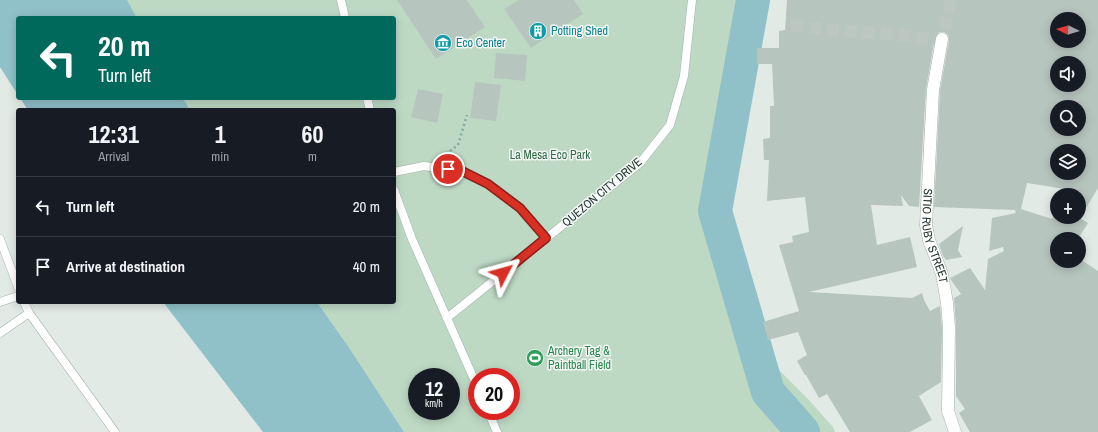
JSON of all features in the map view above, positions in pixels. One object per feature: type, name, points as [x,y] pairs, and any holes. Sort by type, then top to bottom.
[{"type":"street","name":"SITIO RUBY STREET","points":[[942,39],[933,90],[926,225],[929,240],[942,274],[947,303],[949,328],[948,411],[956,432]]},
{"type":"lane","points":[[341,0],[345,16]]},
{"type":"lane","name":"QUEZON CITY DRIVE","points":[[447,318],[640,163],[670,125],[684,76],[692,0]]},
{"type":"lane","points":[[396,172],[424,166],[460,170],[488,184],[520,208],[546,238]]},
{"type":"lane","points":[[396,195],[412,239],[469,368]]},
{"type":"lane","points":[[0,239],[16,282]]},
{"type":"lane","points":[[0,302],[16,297]]},
{"type":"lane","points":[[25,304],[29,313],[115,432]]},
{"type":"lane","points":[[0,333],[29,313]]},
{"type":"lane","points":[[492,420],[497,432]]},
{"type":"path","points":[[439,156],[447,154],[458,145],[467,114]]},
{"type":"green space","name":"La Mesa Eco Park","points":[[127,0],[753,0],[715,211],[753,286],[772,363],[808,399],[833,427],[835,432],[404,432],[350,349],[318,304],[396,304],[396,108],[189,108],[184,100],[396,100],[396,16],[136,16]]},
{"type":"water","points":[[0,0],[127,0],[136,16],[16,16],[16,92],[0,67]]},
{"type":"water","points":[[21,100],[184,100],[189,108],[27,108]]},
{"type":"water","points":[[165,304],[318,304],[350,349],[404,432],[263,432]]},
{"type":"building","name":"Eco Center","points":[[397,0],[467,0],[485,27],[436,59]]},
{"type":"building","name":"Potting Shed","points":[[519,0],[574,0],[583,14],[531,48],[504,9]]},
{"type":"building","points":[[787,0],[1098,0],[1098,188],[1086,208],[1086,188],[1058,188],[1027,183],[1021,209],[1050,218],[1050,224],[1086,224],[1086,222],[1088,223],[1082,232],[1050,232],[1050,268],[1086,268],[1086,263],[1098,271],[1098,432],[970,432],[959,413],[965,409],[956,396],[956,328],[954,298],[961,294],[950,278],[970,268],[985,290],[988,259],[1004,251],[1003,247],[989,251],[992,218],[1016,213],[1015,210],[934,207],[940,91],[949,40],[949,36],[944,32],[939,32],[935,37],[926,89],[919,207],[909,206],[901,195],[903,206],[871,205],[877,245],[910,237],[917,267],[809,292],[912,298],[922,293],[930,311],[940,306],[942,328],[941,382],[919,396],[932,420],[910,432],[850,432],[827,394],[819,398],[797,361],[807,355],[798,332],[768,340],[763,322],[799,311],[779,245],[793,242],[792,236],[809,232],[805,197],[767,201],[769,160],[764,160],[763,139],[770,138],[770,106],[774,106],[772,64],[757,64],[757,48],[779,48],[779,31],[785,30]]},
{"type":"building","points":[[496,53],[527,55],[525,81],[494,78]]},
{"type":"building","points":[[475,82],[501,85],[496,121],[470,118]]},
{"type":"building","points":[[418,89],[443,94],[437,123],[411,117]]},
{"type":"building","points":[[963,226],[958,250],[962,257],[946,260],[939,244]]},
{"type":"waterway","points":[[753,0],[715,211],[768,392],[803,432]]},
{"type":"tunnel","points":[[791,26],[942,39],[951,0]]},
{"type":"place","name":"Potting Shed","points":[[538,31]]},
{"type":"place","name":"Eco Center","points":[[443,43]]},
{"type":"place","name":"Archery Tag & Paintball Field","points":[[535,358]]},
{"type":"route","points":[[448,169],[460,170],[488,184],[520,208],[546,238],[503,273]]}]
